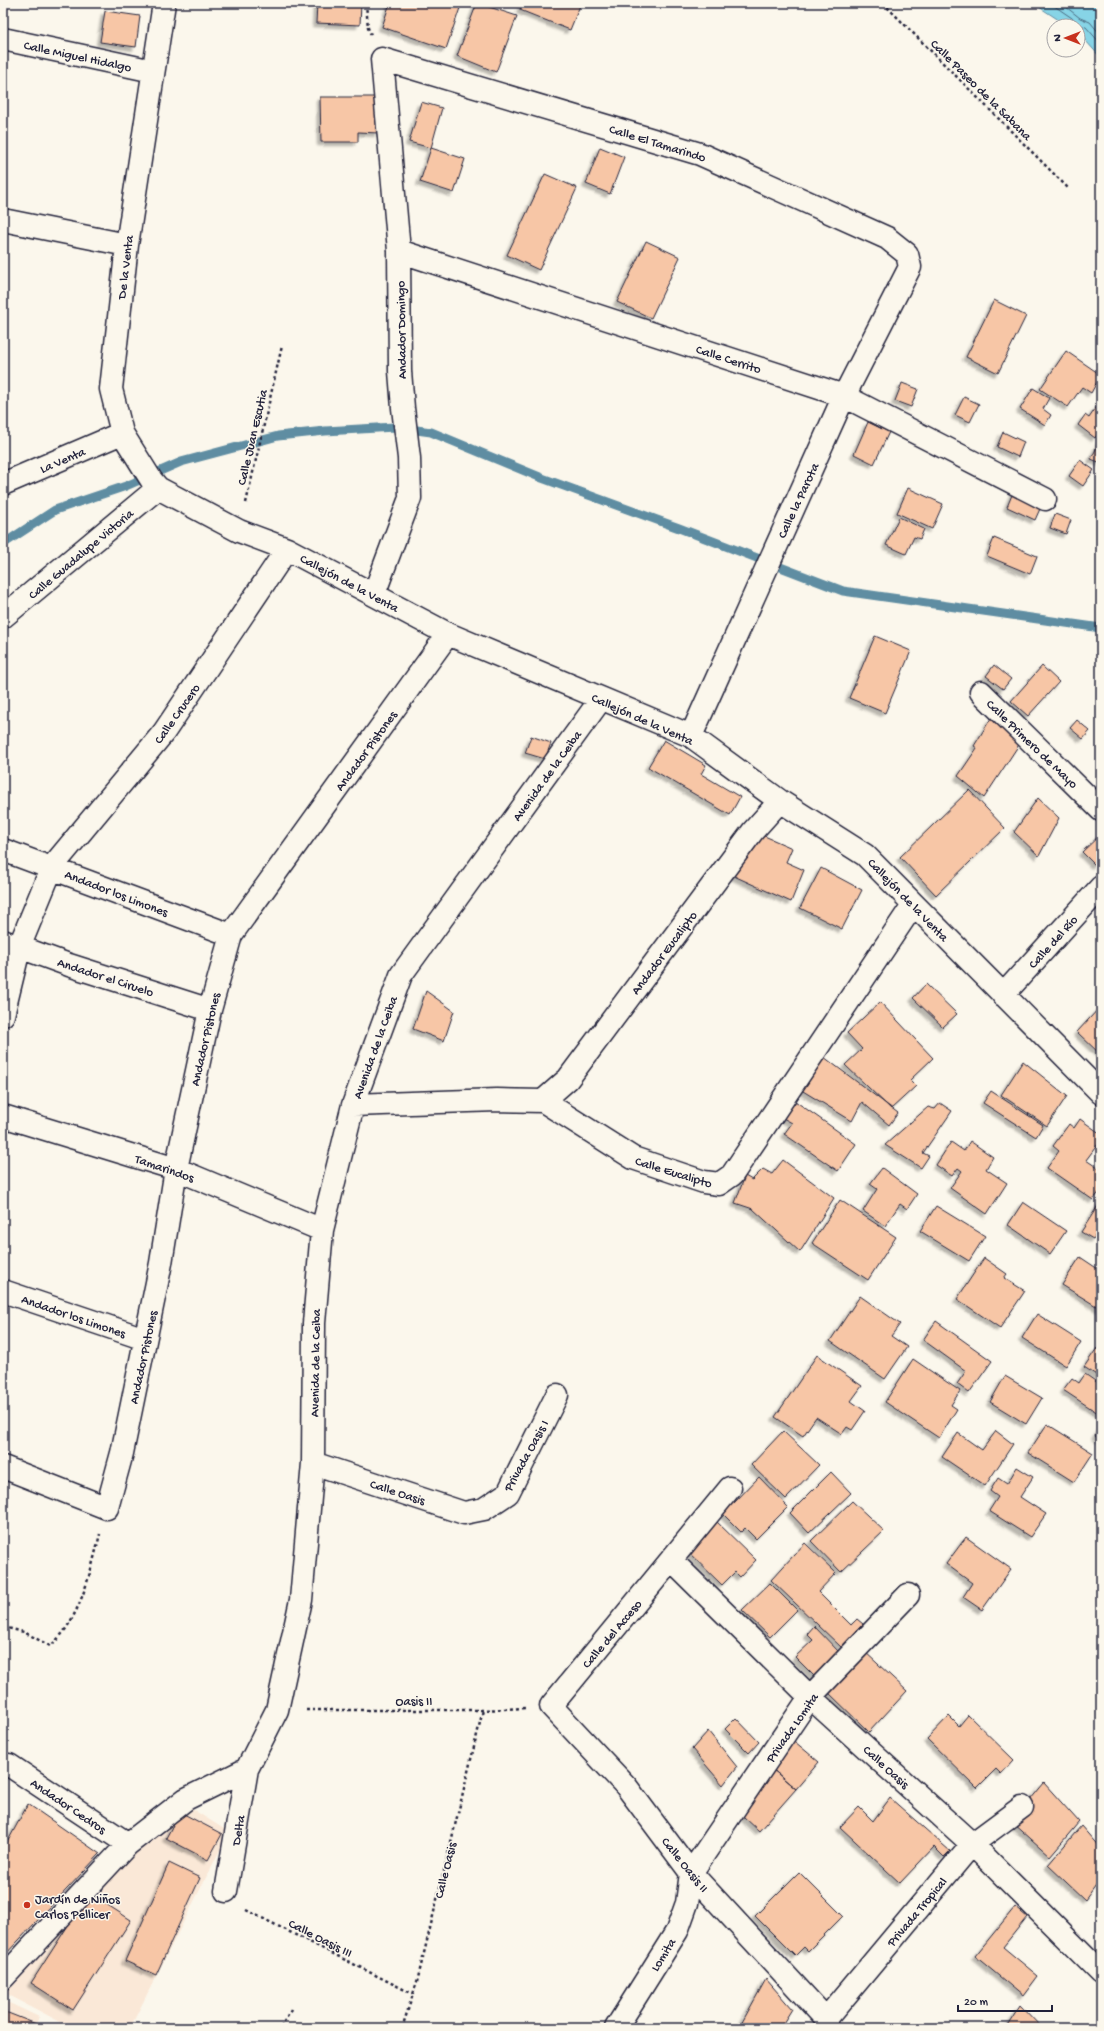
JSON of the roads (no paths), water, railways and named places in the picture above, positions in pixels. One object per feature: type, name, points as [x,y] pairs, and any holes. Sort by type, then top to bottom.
[{"type":"street","name":"De la Venta","points":[[138,459],[122,434],[111,389],[127,245],[164,3]]},
{"type":"street","name":"Calle Miguel Hidalgo","points":[[3,39],[153,71]]},
{"type":"street","name":"Andador Domingo","points":[[374,594],[410,498],[409,458],[400,371],[399,251],[382,60]]},
{"type":"street","name":"Calle El Tamarindo","points":[[382,60],[700,154],[887,238],[907,254],[910,267]]},
{"type":"street","points":[[3,220],[127,245]]},
{"type":"street","name":"Calle Cerrito","points":[[399,251],[844,396],[1045,499]]},
{"type":"street","name":"Calle la Parota","points":[[691,736],[844,396],[910,267]]},
{"type":"street","name":"La Venta","points":[[3,484],[122,434]]},
{"type":"street","name":"Callejón de la Venta","points":[[138,459],[155,485],[240,531],[286,549],[448,634],[691,736],[780,801],[865,855],[913,905],[1100,1090]]},
{"type":"street","name":"Calle Guadalupe Victoria","points":[[3,617],[155,485]]},
{"type":"street","name":"Calle Crucero","points":[[3,1015],[11,943],[52,867],[164,732],[286,549]]},
{"type":"street","name":"Andador Pistones","points":[[3,1467],[107,1508],[122,1453],[161,1264],[176,1169],[210,1010],[231,935],[448,634]]},
{"type":"street","name":"Calle Primero de Mayo","points":[[981,692],[1101,810]]},
{"type":"street","name":"Avenida de la Ceiba","points":[[247,1769],[277,1710],[301,1600],[313,1463],[314,1323],[322,1230],[353,1105],[401,975],[601,699]]},
{"type":"street","name":"Andador Eucalipto","points":[[543,1101],[568,1079],[753,831],[780,801]]},
{"type":"street","name":"Andador los Limones","points":[[3,850],[231,935]]},
{"type":"street","name":"Calle del Río","points":[[1003,995],[1101,887]]},
{"type":"street","name":"Calle Eucalipto","points":[[543,1101],[633,1158],[704,1182],[719,1184],[732,1175],[913,905]]},
{"type":"street","name":"Andador el Ciruelo","points":[[11,943],[68,964],[210,1010]]},
{"type":"street","points":[[353,1105],[497,1100],[543,1101]]},
{"type":"street","name":"Tamarindos","points":[[3,1116],[176,1169],[322,1230]]},
{"type":"street","name":"Andador los Limones","points":[[3,1291],[145,1340]]},
{"type":"street","name":"Privada Oasis I","points":[[484,1509],[508,1492],[557,1395]]},
{"type":"street","name":"Calle Oasis","points":[[313,1463],[464,1513],[484,1509]]},
{"type":"street","name":"Calle del Acceso","points":[[551,1706],[730,1488]]},
{"type":"street","name":"Calle Oasis","points":[[671,1560],[810,1697],[972,1844],[1101,1973]]},
{"type":"street","name":"Privada Lomita","points":[[691,1872],[810,1697],[908,1595]]},
{"type":"street","name":"Calle Oasis II","points":[[551,1706],[626,1786],[691,1872],[827,2023]]},
{"type":"street","name":"Andador Cedros","points":[[9,1765],[128,1844]]},
{"type":"street","points":[[3,1978],[128,1844],[186,1799],[247,1769]]},
{"type":"street","name":"Delta","points":[[226,1891],[247,1769]]},
{"type":"street","name":"Privada Tropical","points":[[827,2023],[972,1844],[1022,1807]]},
{"type":"street","name":"Lomita","points":[[616,2028],[677,1931],[686,1903],[691,1872]]},
{"type":"water","points":[[1033,3],[1101,3],[1101,58],[1086,41],[1086,18],[1056,18]]},
{"type":"waterway","points":[[3,544],[55,510],[126,486],[181,462],[278,436],[325,431],[395,427],[431,432],[542,478],[679,528],[843,591],[1101,628]]},
{"type":"place","name":"Jardín de Niños Carlos Pellicer","points":[[27,1905]]}]
